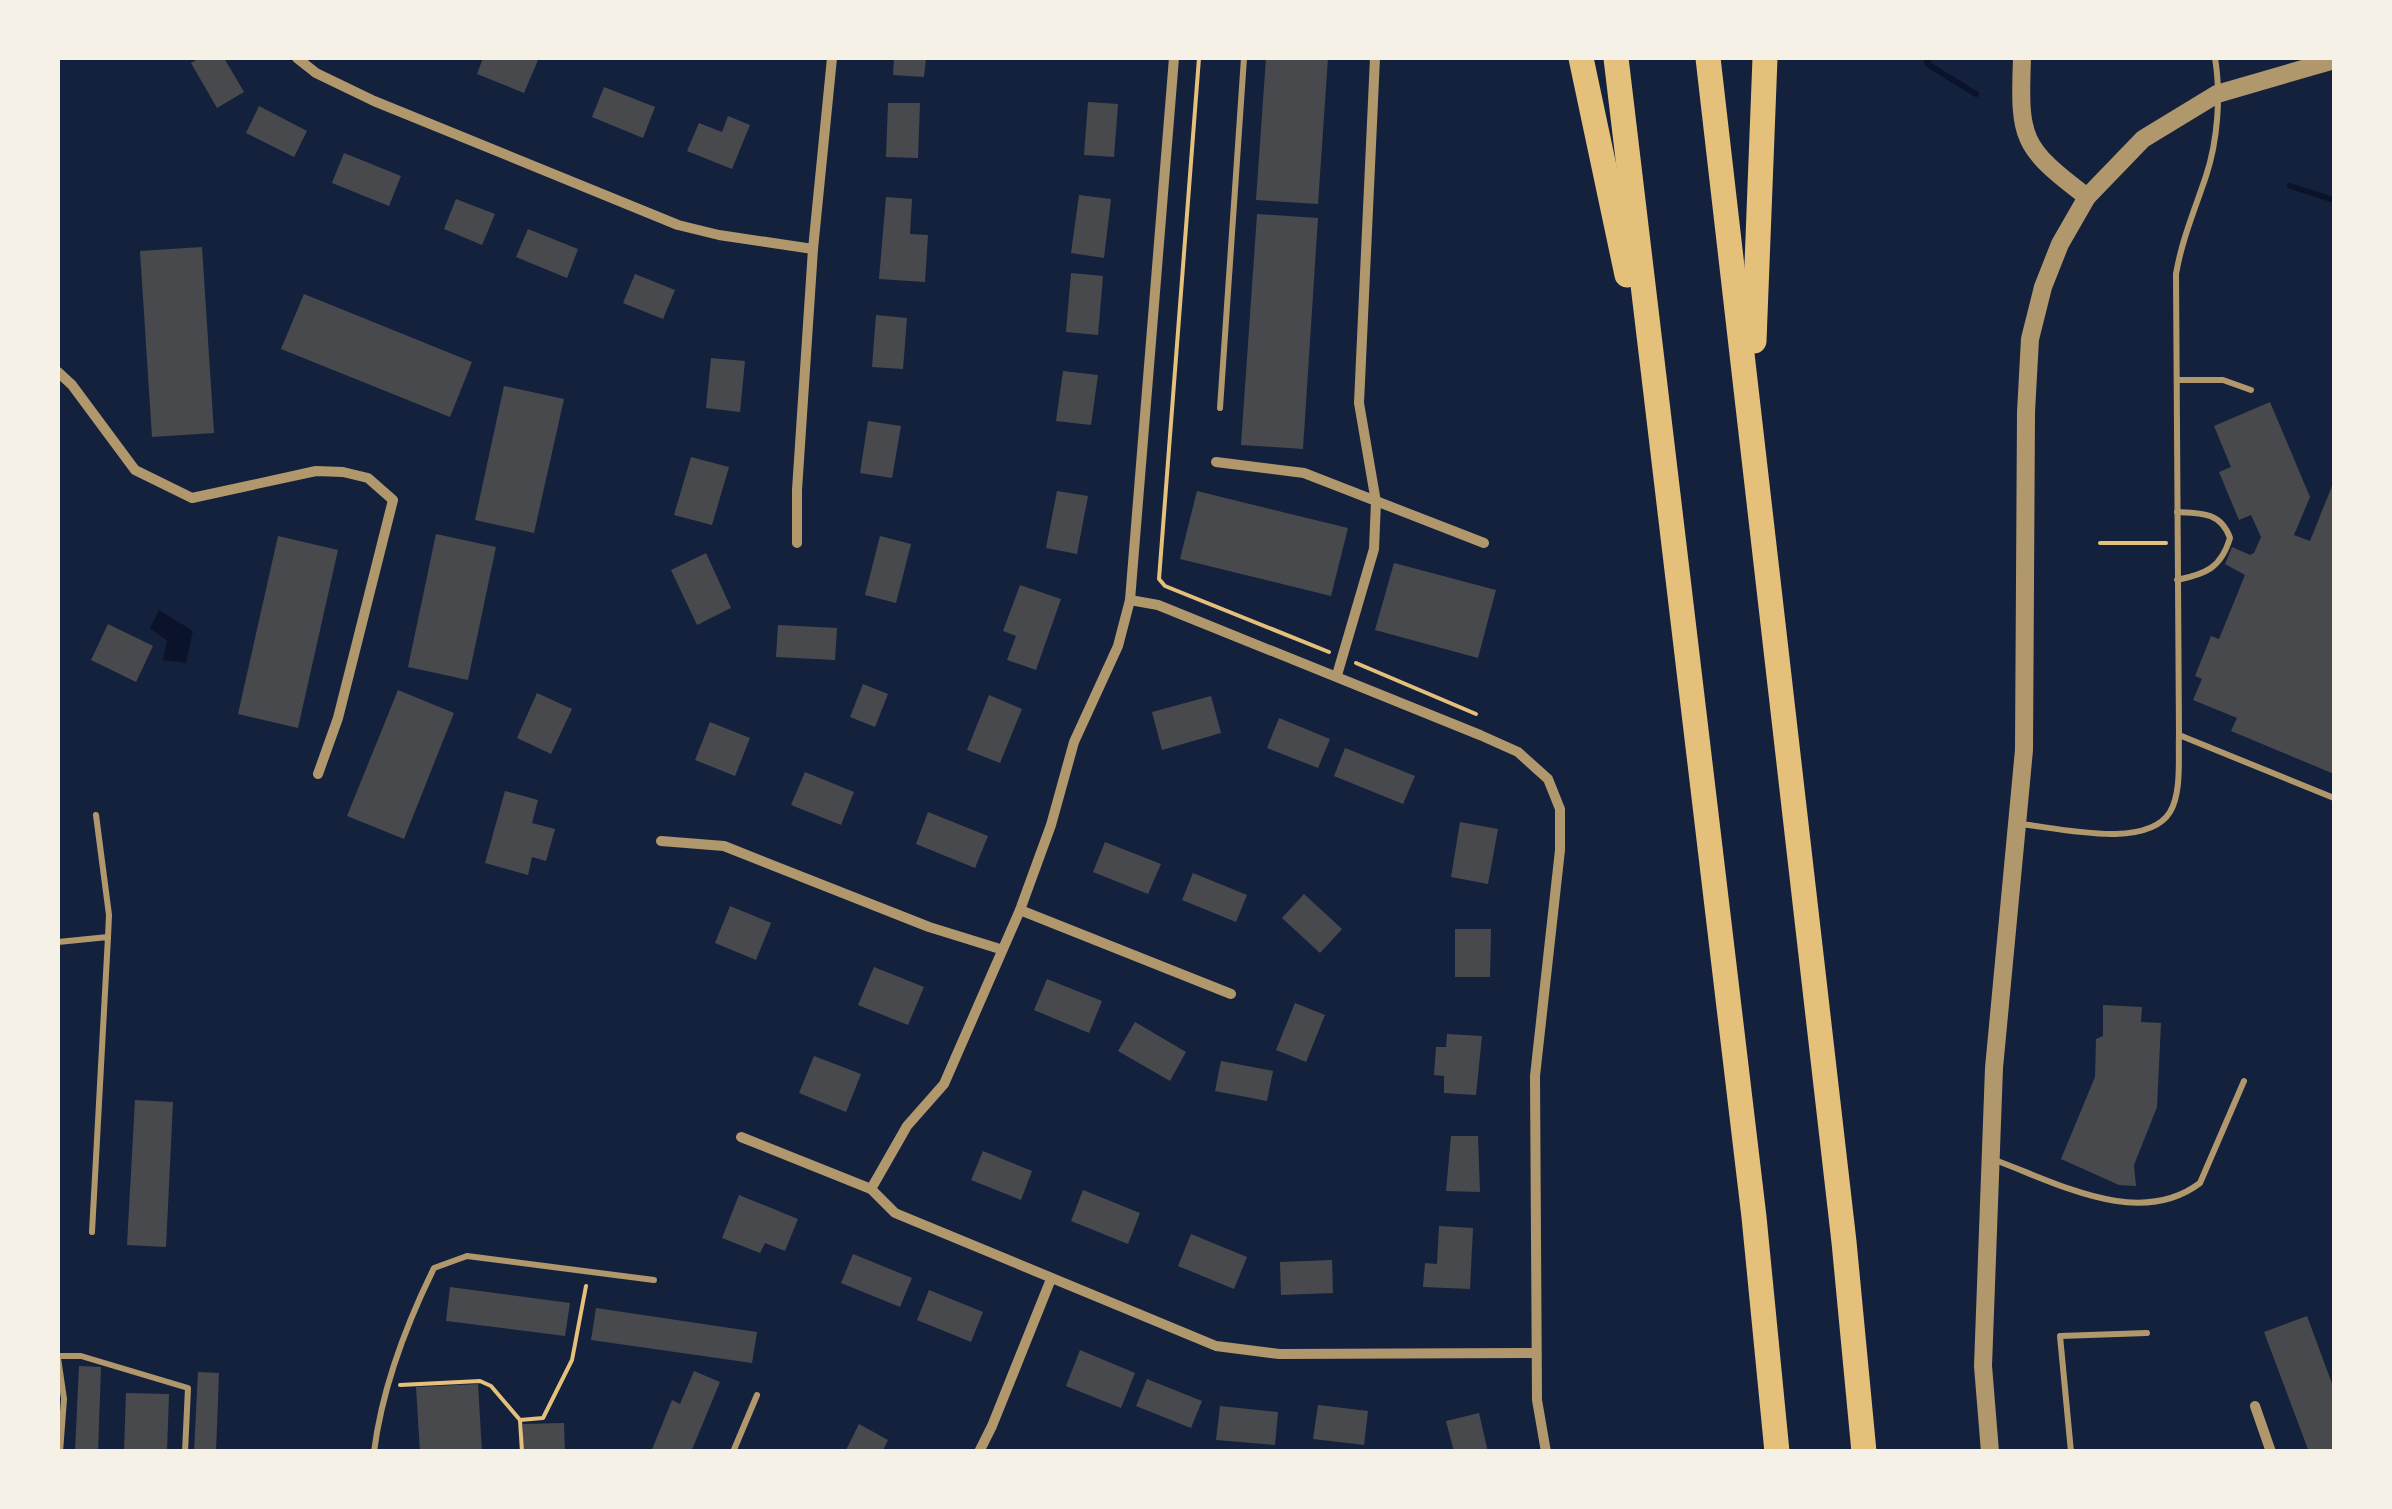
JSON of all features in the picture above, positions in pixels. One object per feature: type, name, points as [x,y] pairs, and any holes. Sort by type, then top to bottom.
[{"type":"highway","points":[[1580,58],[1658,422]]},
{"type":"highway","points":[[1616,58],[1752,1198],[1777,1452]]},
{"type":"highway","points":[[1708,58],[1844,1242],[1864,1452]]},
{"type":"highway","points":[[1750,411],[1765,58]]},
{"type":"street","points":[[297,58],[316,73],[374,101],[678,225],[813,249]]},
{"type":"street","points":[[797,543],[813,249],[832,58]]},
{"type":"street","points":[[871,1189],[906,1126],[944,1084],[1020,910],[1052,825],[1074,742],[1118,646],[1130,600],[1174,58]]},
{"type":"street","points":[[1337,675],[1374,549],[1376,502],[1359,403],[1375,58]]},
{"type":"street","points":[[2022,58],[2020,112],[2024,134],[2034,154],[2087,197]]},
{"type":"street","points":[[1990,1452],[1983,1366],[1994,1068],[2024,750],[2026,412],[2030,340],[2043,287],[2060,244],[2087,197],[2143,140],[2217,94],[2334,60]]},
{"type":"street","points":[[58,372],[72,384],[135,470],[192,498],[316,472],[342,472],[368,478],[393,500],[338,718],[318,774]]},
{"type":"street","points":[[1216,462],[1304,472],[1484,543]]},
{"type":"street","points":[[1130,600],[1158,605],[1337,675],[1518,752],[1548,779],[1560,808],[1560,850],[1536,1076],[1537,1400],[1546,1452]]},
{"type":"street","points":[[661,841],[724,846],[928,926],[1000,949]]},
{"type":"street","points":[[1020,910],[1231,994]]},
{"type":"street","points":[[742,1138],[871,1189],[895,1213],[1216,1346],[1279,1354],[1536,1353]]},
{"type":"street","points":[[979,1452],[1051,1278]]},
{"type":"street","points":[[2255,1406],[2271,1452]]},
{"type":"lane","points":[[1220,408],[1244,58]]},
{"type":"lane","points":[[2019,824],[2140,833],[2170,812],[2176,790],[2176,274],[2182,240],[2214,142],[2216,58]]},
{"type":"lane","points":[[2177,380],[2222,380],[2251,390]]},
{"type":"lane","points":[[2177,512],[2205,513],[2219,519],[2230,538],[2216,568],[2201,576],[2177,580]]},
{"type":"lane","points":[[2179,735],[2334,798]]},
{"type":"lane","points":[[92,1232],[109,915],[96,814]]},
{"type":"lane","points":[[58,942],[108,937]]},
{"type":"lane","points":[[1990,1158],[2098,1199],[2169,1199],[2200,1184],[2244,1081]]},
{"type":"lane","points":[[374,1452],[388,1386],[414,1308],[434,1268],[467,1256],[654,1280]]},
{"type":"lane","points":[[2071,1452],[2060,1336],[2147,1333]]},
{"type":"lane","points":[[60,1452],[64,1399],[58,1357],[81,1356],[188,1388],[185,1452]]},
{"type":"lane","points":[[734,1452],[757,1395]]},
{"type":"path","points":[[2100,543],[2177,544]]},
{"type":"path","points":[[520,1420],[543,1418],[572,1360],[589,1272]]},
{"type":"path","points":[[388,1386],[480,1381],[491,1386],[520,1420],[522,1452]]},
{"type":"water","points":[[159,610],[193,631],[186,663],[163,660],[167,641],[150,628]]},
{"type":"building","points":[[200,58],[224,58],[244,92],[217,108],[191,63]]},
{"type":"building","points":[[483,58],[538,60],[524,93],[477,74]]},
{"type":"building","points":[[894,58],[926,58],[924,77],[893,75]]},
{"type":"building","points":[[1266,58],[1328,58],[1318,204],[1256,200]]},
{"type":"building","points":[[604,87],[655,107],[643,138],[592,117]]},
{"type":"building","points":[[1088,102],[1118,104],[1114,157],[1084,155]]},
{"type":"building","points":[[888,103],[920,103],[918,158],[886,157]]},
{"type":"building","points":[[259,106],[307,131],[294,157],[246,133]]},
{"type":"building","points":[[728,116],[750,125],[732,169],[687,151],[699,123],[722,132]]},
{"type":"building","points":[[344,153],[401,176],[389,206],[332,183]]},
{"type":"building","points":[[1079,195],[1111,199],[1104,258],[1071,253]]},
{"type":"building","points":[[886,197],[912,199],[910,234],[928,235],[925,282],[879,279]]},
{"type":"building","points":[[456,199],[495,214],[482,245],[444,229]]},
{"type":"building","points":[[1257,214],[1318,218],[1303,449],[1241,445]]},
{"type":"building","points":[[528,229],[578,249],[567,278],[516,257]]},
{"type":"building","points":[[202,247],[214,433],[152,437],[140,251]]},
{"type":"building","points":[[1071,273],[1103,276],[1098,335],[1066,332]]},
{"type":"building","points":[[635,274],[675,290],[663,319],[623,303]]},
{"type":"building","points":[[304,294],[472,362],[450,417],[281,349]]},
{"type":"building","points":[[876,315],[907,318],[903,369],[872,367]]},
{"type":"building","points":[[711,358],[745,361],[740,412],[706,408]]},
{"type":"building","points":[[1063,371],[1098,375],[1091,425],[1056,421]]},
{"type":"building","points":[[504,386],[564,399],[534,533],[475,520]]},
{"type":"building","points":[[2270,402],[2310,497],[2294,535],[2310,541],[2334,481],[2334,774],[2231,731],[2237,718],[2193,700],[2202,679],[2195,676],[2211,636],[2219,639],[2245,575],[2225,564],[2232,547],[2250,555],[2261,537],[2251,515],[2239,520],[2219,472],[2231,467],[2214,426]]},
{"type":"building","points":[[868,421],[901,426],[892,478],[860,473]]},
{"type":"building","points":[[691,457],[729,467],[712,525],[674,515]]},
{"type":"building","points":[[1057,491],[1088,496],[1077,554],[1046,548]]},
{"type":"building","points":[[1197,491],[1348,528],[1331,596],[1180,559]]},
{"type":"building","points":[[436,534],[496,547],[468,680],[408,667]]},
{"type":"building","points":[[278,536],[338,550],[298,728],[238,714]]},
{"type":"building","points":[[880,536],[911,544],[896,603],[865,595]]},
{"type":"building","points":[[706,553],[731,608],[697,625],[671,570]]},
{"type":"building","points":[[1394,563],[1496,590],[1478,658],[1375,630]]},
{"type":"building","points":[[1020,585],[1061,599],[1036,670],[1007,660],[1016,636],[1003,631]]},
{"type":"building","points":[[108,624],[153,646],[136,682],[91,660]]},
{"type":"building","points":[[778,625],[837,628],[835,660],[776,657]]},
{"type":"building","points":[[863,684],[888,694],[875,727],[850,717]]},
{"type":"building","points":[[398,690],[454,713],[404,839],[347,816]]},
{"type":"building","points":[[537,693],[572,709],[551,754],[517,738]]},
{"type":"building","points":[[989,695],[1022,709],[1000,763],[967,750]]},
{"type":"building","points":[[1211,696],[1221,733],[1162,750],[1152,712]]},
{"type":"building","points":[[1279,718],[1330,739],[1318,768],[1267,748]]},
{"type":"building","points":[[710,722],[750,738],[735,776],[695,760]]},
{"type":"building","points":[[1345,748],[1415,776],[1403,804],[1334,776]]},
{"type":"building","points":[[805,772],[854,792],[841,825],[791,805]]},
{"type":"building","points":[[505,791],[538,800],[532,823],[555,829],[546,861],[532,857],[528,875],[485,863]]},
{"type":"building","points":[[928,812],[988,836],[975,868],[916,844]]},
{"type":"building","points":[[1460,822],[1498,829],[1488,884],[1451,877]]},
{"type":"building","points":[[1105,842],[1161,864],[1148,894],[1093,872]]},
{"type":"building","points":[[1193,873],[1247,895],[1236,922],[1182,900]]},
{"type":"building","points":[[1304,894],[1342,929],[1320,953],[1282,918]]},
{"type":"building","points":[[730,906],[771,923],[756,960],[715,943]]},
{"type":"building","points":[[1455,929],[1491,929],[1490,977],[1455,977]]},
{"type":"building","points":[[874,967],[924,987],[908,1025],[858,1005]]},
{"type":"building","points":[[1047,979],[1102,1001],[1089,1033],[1034,1010]]},
{"type":"building","points":[[1295,1003],[1325,1015],[1306,1062],[1276,1050]]},
{"type":"building","points":[[2103,1005],[2142,1007],[2141,1022],[2161,1023],[2157,1107],[2134,1165],[2136,1186],[2119,1185],[2061,1159],[2095,1077],[2096,1039],[2103,1036]]},
{"type":"building","points":[[1135,1022],[1186,1052],[1170,1081],[1118,1051]]},
{"type":"building","points":[[1447,1034],[1482,1036],[1476,1095],[1444,1093],[1444,1076],[1434,1075],[1436,1047],[1446,1047]]},
{"type":"building","points":[[814,1056],[861,1074],[846,1112],[799,1093]]},
{"type":"building","points":[[1221,1061],[1273,1071],[1267,1101],[1215,1091]]},
{"type":"building","points":[[135,1100],[173,1102],[166,1247],[127,1245]]},
{"type":"building","points":[[1451,1136],[1478,1136],[1480,1192],[1446,1191]]},
{"type":"building","points":[[983,1151],[1032,1171],[1021,1200],[971,1180]]},
{"type":"building","points":[[1083,1190],[1140,1213],[1128,1244],[1071,1221]]},
{"type":"building","points":[[739,1195],[798,1219],[785,1251],[765,1243],[760,1253],[722,1238]]},
{"type":"building","points":[[1439,1226],[1473,1228],[1470,1289],[1423,1287],[1425,1263],[1437,1264]]},
{"type":"building","points":[[1191,1234],[1247,1257],[1234,1289],[1178,1266]]},
{"type":"building","points":[[853,1254],[912,1278],[900,1307],[841,1283]]},
{"type":"building","points":[[1332,1260],[1333,1293],[1281,1295],[1280,1262]]},
{"type":"building","points":[[450,1287],[570,1303],[565,1336],[446,1321]]},
{"type":"building","points":[[929,1290],[983,1312],[971,1342],[917,1320]]},
{"type":"building","points":[[596,1308],[757,1332],[752,1363],[591,1340]]},
{"type":"building","points":[[2307,1316],[2334,1389],[2334,1452],[2309,1452],[2264,1332]]},
{"type":"building","points":[[1080,1350],[1135,1373],[1121,1408],[1066,1386]]},
{"type":"building","points":[[79,1366],[101,1367],[98,1452],[75,1452]]},
{"type":"building","points":[[694,1371],[720,1382],[691,1452],[651,1452],[672,1400],[680,1404]]},
{"type":"building","points":[[198,1372],[219,1373],[216,1452],[194,1452]]},
{"type":"building","points":[[1147,1379],[1202,1401],[1191,1428],[1136,1406]]},
{"type":"building","points":[[478,1384],[482,1452],[420,1452],[416,1387]]},
{"type":"building","points":[[126,1393],[169,1394],[167,1452],[124,1452]]},
{"type":"building","points":[[1318,1405],[1368,1411],[1364,1445],[1313,1439]]},
{"type":"building","points":[[1220,1406],[1278,1412],[1275,1445],[1216,1440]]},
{"type":"building","points":[[1479,1413],[1488,1452],[1454,1452],[1446,1421]]},
{"type":"building","points":[[564,1423],[565,1452],[523,1452],[523,1424]]},
{"type":"building","points":[[859,1424],[888,1440],[882,1452],[845,1452]]},
{"type":"waterway","points":[[1926,58],[1929,65],[1976,94]]},
{"type":"waterway","points":[[2290,186],[2334,200]]}]
